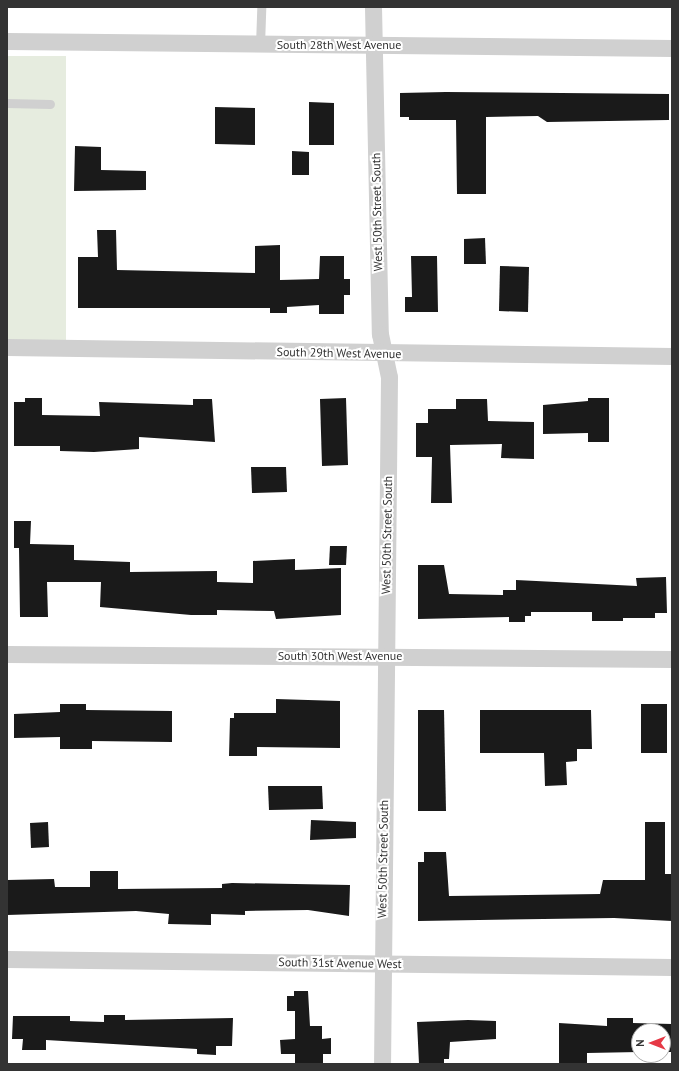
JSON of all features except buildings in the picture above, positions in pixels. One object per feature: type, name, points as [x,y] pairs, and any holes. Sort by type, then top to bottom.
[{"type":"street","name":"West 50th Street South","points":[[372,7],[380,334],[389,377],[382,1064]]},
{"type":"street","name":"South 28th West Avenue","points":[[7,41],[260,45],[672,48]]},
{"type":"street","name":"South 29th West Avenue","points":[[7,347],[384,354],[672,356]]},
{"type":"street","name":"South 30th West Avenue","points":[[7,654],[672,659]]},
{"type":"street","name":"South 31st Avenue West","points":[[7,959],[672,967]]},
{"type":"lane","points":[[260,45],[261,7]]},
{"type":"lane","points":[[7,103],[50,104]]},
{"type":"shaded area","points":[[7,56],[66,56],[66,341],[7,341]]}]
